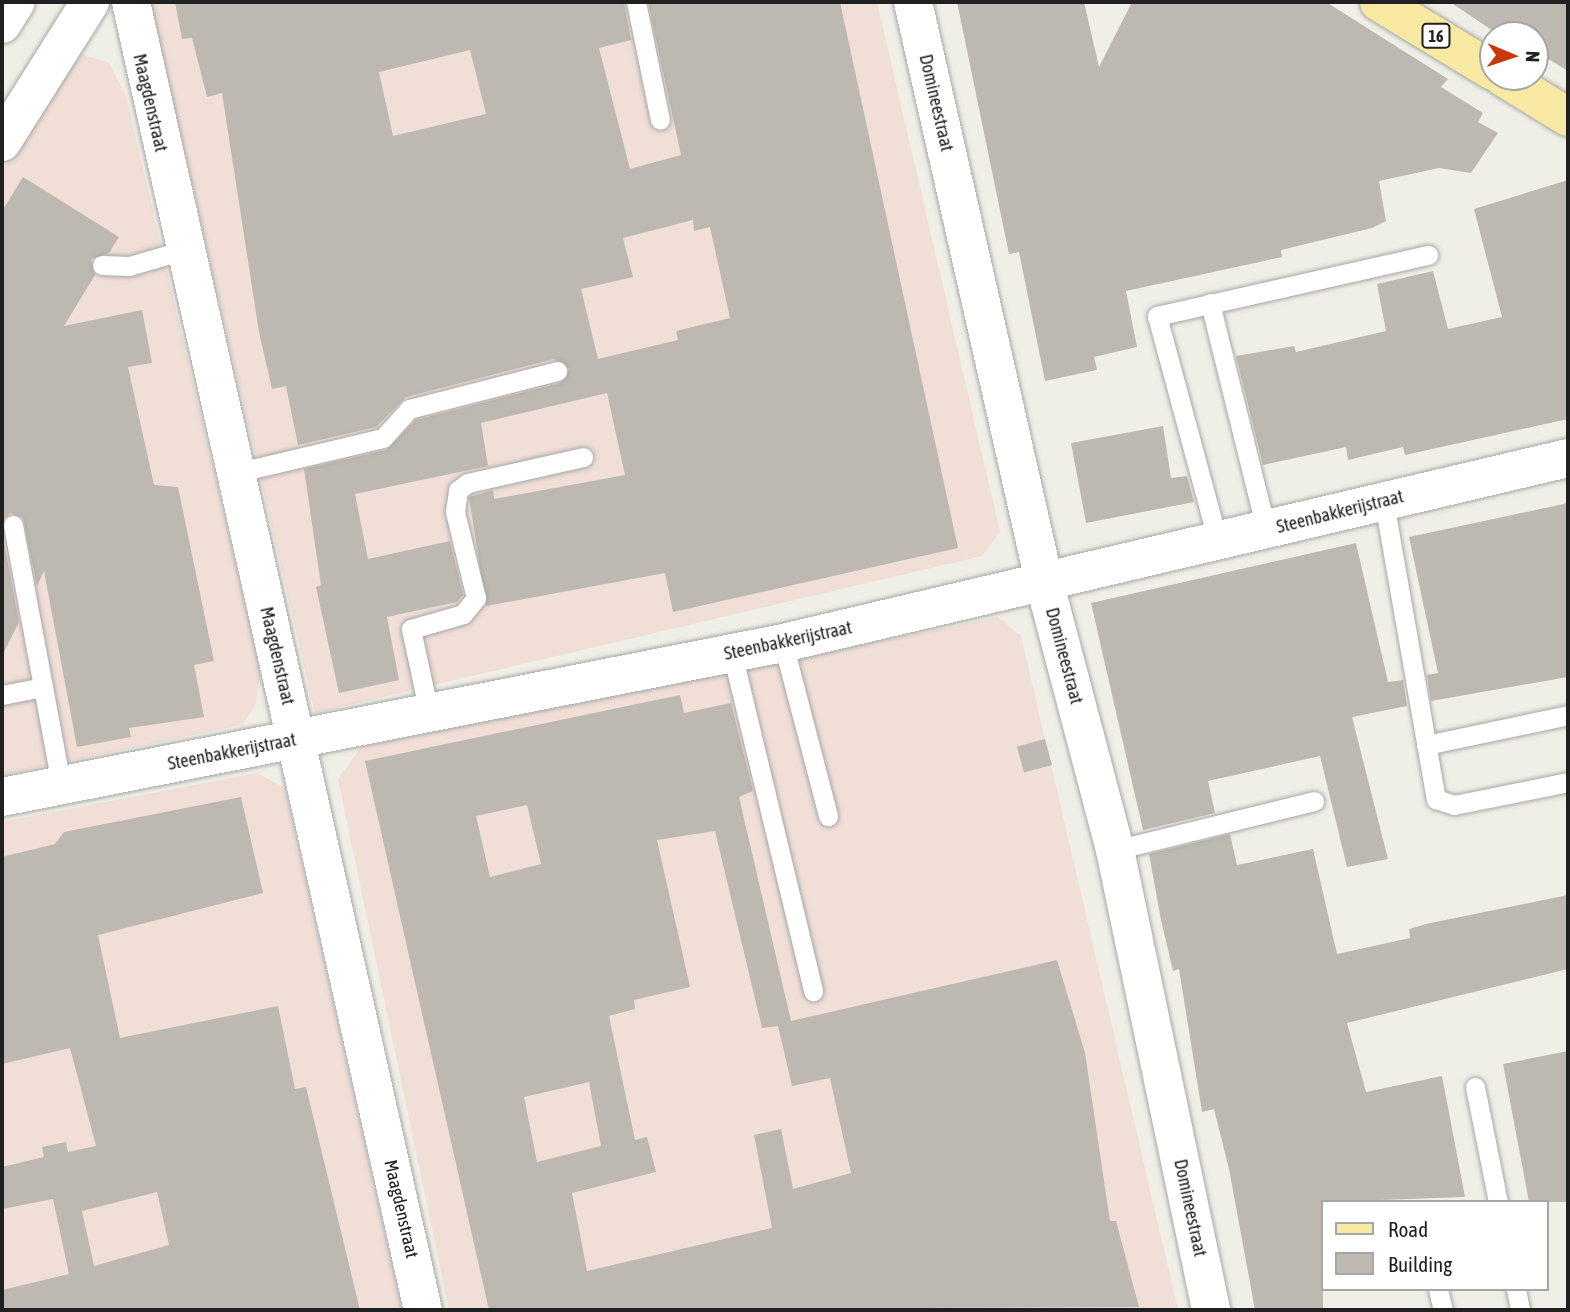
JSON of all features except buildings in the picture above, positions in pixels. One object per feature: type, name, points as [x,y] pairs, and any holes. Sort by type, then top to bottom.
[{"type":"main road","name":"16","points":[[1379,2],[1479,63]]},
{"type":"main road","points":[[1526,91],[1568,117]]},
{"type":"street","points":[[2,24],[16,2]]},
{"type":"street","name":"Maagdenstraat","points":[[131,2],[141,65],[296,739],[423,1310]]},
{"type":"street","name":"Domineestraat","points":[[913,2],[1044,581],[1115,850],[1211,1310]]},
{"type":"street","points":[[2,142],[81,5],[141,65]]},
{"type":"street","name":"Steenbakkerijstraat","points":[[2,797],[783,643],[1568,458]]},
{"type":"lane","points":[[636,2],[660,120]]},
{"type":"lane","points":[[102,265],[130,266],[184,250]]},
{"type":"lane","points":[[1218,542],[1156,325],[1166,311],[1428,255]]},
{"type":"lane","points":[[1210,303],[1266,530]]},
{"type":"lane","points":[[235,473],[383,438],[409,409],[557,372]]},
{"type":"lane","points":[[429,713],[411,629],[463,614],[475,598],[455,512],[458,490],[468,483],[583,457]]},
{"type":"lane","points":[[1384,502],[1426,745],[1443,803],[1568,782]]},
{"type":"lane","points":[[13,525],[61,785]]},
{"type":"lane","points":[[783,643],[828,817]]},
{"type":"lane","points":[[732,653],[813,990]]},
{"type":"lane","points":[[2,695],[43,687]]},
{"type":"lane","points":[[1426,745],[1568,715]]},
{"type":"lane","points":[[1115,850],[1314,801]]},
{"type":"lane","points":[[1475,1087],[1498,1200]]},
{"type":"lane","points":[[1438,1291],[1443,1310]]},
{"type":"lane","points":[[1516,1291],[1520,1310]]},
{"type":"shaded area","points":[[150,2],[877,2],[1000,532],[982,556],[315,713]]},
{"type":"shaded area","points":[[81,54],[109,63],[126,96],[261,673],[255,707],[242,725],[2,775],[2,169]]},
{"type":"shaded area","points":[[998,617],[1021,636],[1178,1310],[449,1310],[338,779],[361,747]]},
{"type":"shaded area","points":[[257,773],[285,788],[402,1310],[2,1310],[2,822]]}]
